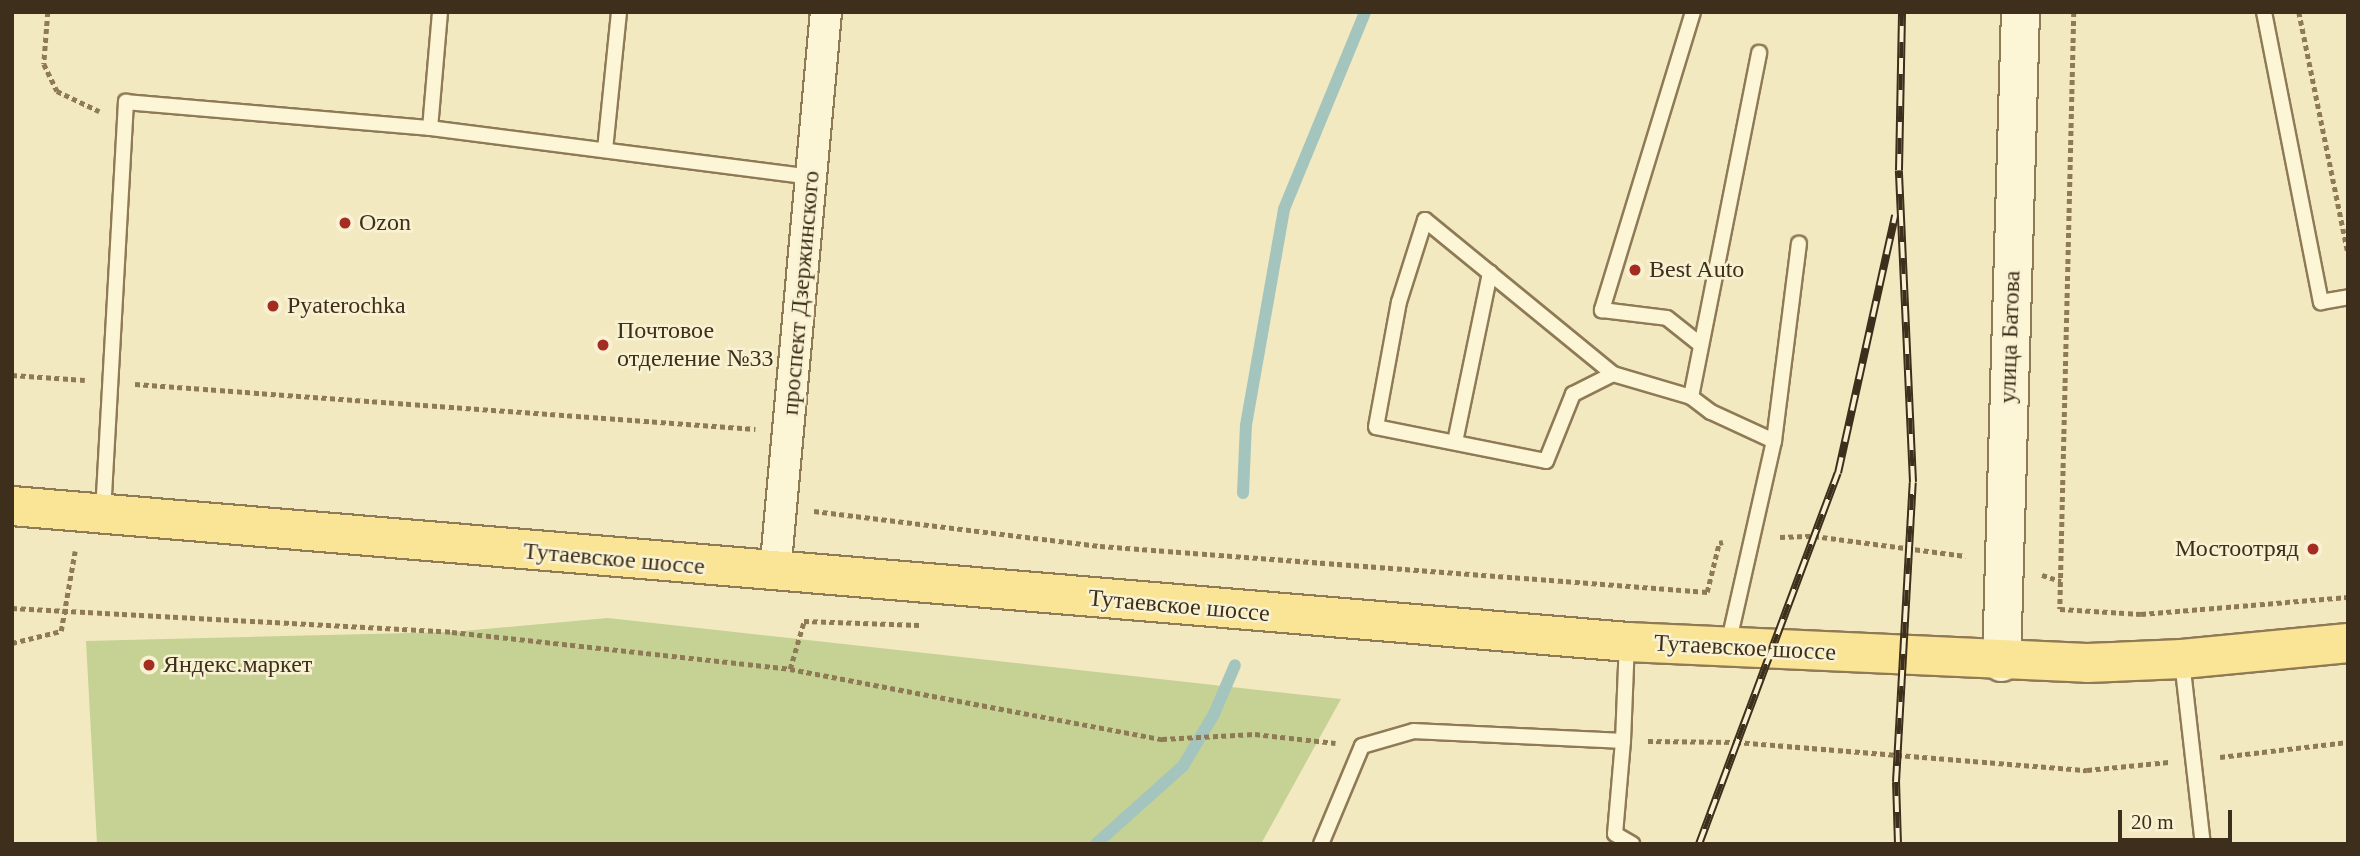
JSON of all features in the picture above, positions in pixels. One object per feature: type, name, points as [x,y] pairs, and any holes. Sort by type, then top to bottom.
[{"type":"main road","name":"Тутаевское шоссе","points":[[12,506],[775,573],[1727,648],[2001,662],[2182,659],[2348,643]]},
{"type":"street","name":"проспект Дзержинского","points":[[775,573],[826,12]]},
{"type":"street","name":"улица Батова","points":[[2001,662],[2020,12]]},
{"type":"lane","points":[[430,128],[440,12]]},
{"type":"lane","points":[[606,150],[620,12]]},
{"type":"lane","points":[[1693,12],[1602,310],[1667,318],[1700,345]]},
{"type":"lane","points":[[2264,12],[2321,302],[2348,297]]},
{"type":"lane","points":[[1690,397],[1759,53]]},
{"type":"lane","points":[[92,512],[114,383],[126,103],[430,128],[811,177]]},
{"type":"lane","points":[[1613,374],[1573,394],[1546,461],[1376,427],[1399,302],[1426,220],[1613,374],[1690,397],[1711,412],[1774,441]]},
{"type":"lane","points":[[1727,648],[1774,441],[1799,244]]},
{"type":"lane","points":[[1455,442],[1490,273]]},
{"type":"lane","points":[[1627,642],[1623,741],[1615,834],[1632,844]]},
{"type":"lane","points":[[2182,659],[2203,844]]},
{"type":"lane","points":[[1321,844],[1362,746],[1414,731],[1623,741]]},
{"type":"path","points":[[48,12],[44,64],[57,90],[125,123]]},
{"type":"path","points":[[2074,12],[2060,609],[2141,614],[2348,597]]},
{"type":"path","points":[[2299,12],[2344,253],[2348,252]]},
{"type":"path","points":[[12,375],[788,431]]},
{"type":"path","points":[[814,499],[814,512],[1100,546],[1707,593],[1719,543],[1751,537],[1814,536],[2004,561],[2061,581]]},
{"type":"path","points":[[12,643],[61,631],[92,512]]},
{"type":"path","points":[[12,608],[452,632],[790,669],[1162,739],[1255,734],[1362,746]]},
{"type":"path","points":[[1623,741],[1736,741],[2087,770],[2348,742]]},
{"type":"green space","points":[[608,618],[1341,699],[1261,844],[97,844],[86,641],[452,632]]},
{"type":"waterway","points":[[1243,493],[1246,425],[1284,209],[1365,12]]},
{"type":"waterway","points":[[1096,844],[1183,766],[1214,714],[1235,665]]},
{"type":"railway","points":[[1898,844],[1896,782],[1913,482],[1899,170],[1902,12]]},
{"type":"railway","points":[[1699,844],[1838,473],[1895,215]]},
{"type":"place","name":"Ozon","points":[[345,223]]},
{"type":"place","name":"Best Auto","points":[[1635,270]]},
{"type":"place","name":"Pyaterochka","points":[[273,306]]},
{"type":"place","name":"Почтовое отделение №33","points":[[603,345]]},
{"type":"place","name":"Мостоотряд","points":[[2313,549]]},
{"type":"place","name":"Яндекс.маркет","points":[[149,665]]}]
